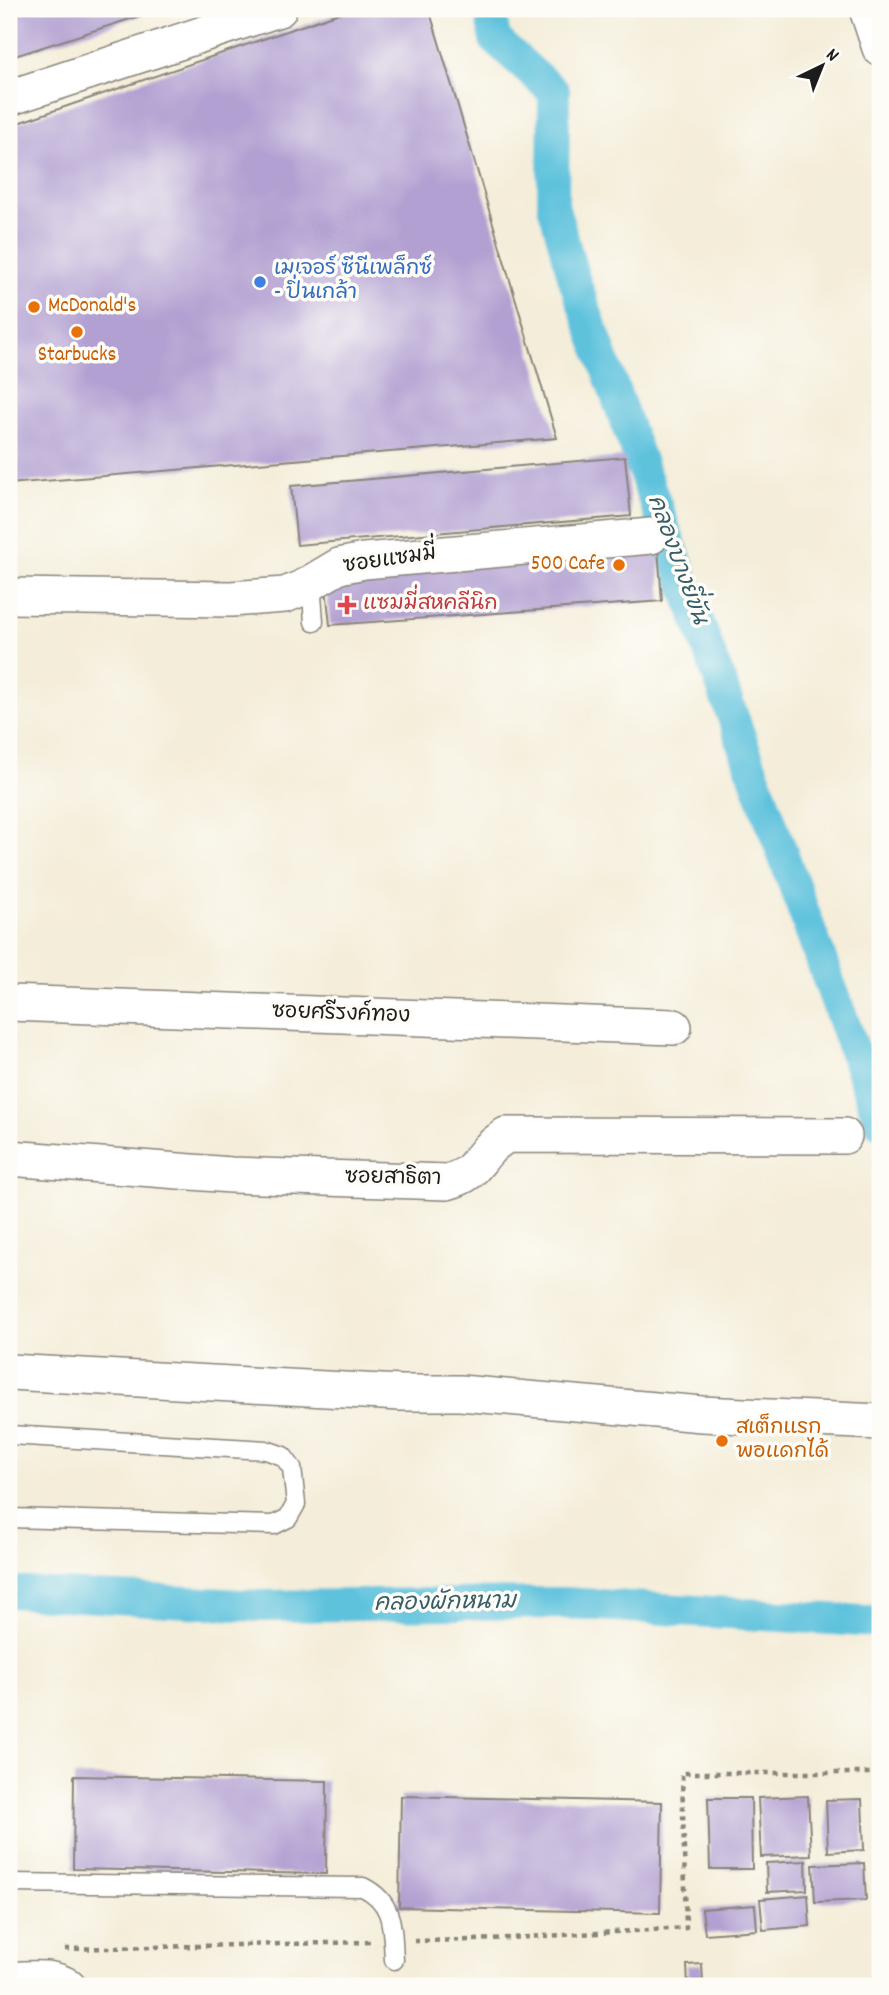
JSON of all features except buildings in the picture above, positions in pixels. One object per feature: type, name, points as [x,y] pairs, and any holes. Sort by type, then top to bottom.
[{"type":"street","points":[[9,98],[279,9]]},
{"type":"street","points":[[866,9],[880,48]]},
{"type":"street","name":"ซอยแซมมี่","points":[[9,596],[231,599],[285,595],[339,566],[364,561],[651,536]]},
{"type":"street","name":"ซอยศรีรงค์ทอง","points":[[9,1003],[674,1027]]},
{"type":"street","name":"ซอยสาธิตา","points":[[9,1158],[231,1175],[447,1182],[464,1178],[488,1149],[506,1135],[844,1136]]},
{"type":"street","points":[[9,1372],[401,1393],[460,1393],[702,1413],[880,1422]]},
{"type":"lane","points":[[311,582],[314,622]]},
{"type":"lane","points":[[9,1435],[267,1450],[282,1456],[292,1468],[296,1504],[288,1518],[274,1525],[9,1518]]},
{"type":"lane","points":[[9,1883],[363,1887],[384,1903],[392,1923],[394,1960]]},
{"type":"lane","points":[[9,1970],[61,1972],[71,1977],[79,1986]]},
{"type":"path","points":[[64,1949],[474,1940],[686,1928],[682,1773],[880,1773]]},
{"type":"waterway","name":"คลองบางยี่ขัน","points":[[490,9],[495,39],[554,92],[553,205],[575,282],[880,1122]]},
{"type":"waterway","name":"คลองผักหนาม","points":[[9,1592],[259,1606],[564,1603],[880,1622]]},
{"type":"place","name":"เมเจอร์ ซีนีเพล็กซ์ - ปิ่นเกล้า","points":[[260,282]]},
{"type":"place","name":"McDonald's","points":[[34,307]]},
{"type":"place","name":"Starbucks","points":[[77,332]]},
{"type":"place","name":"500 Cafe","points":[[619,565]]},
{"type":"place","name":"แซมมี่สหคลีนิก","points":[[347,605]]},
{"type":"place","name":"สเต็กแรก พอแดกได้","points":[[722,1441]]}]
